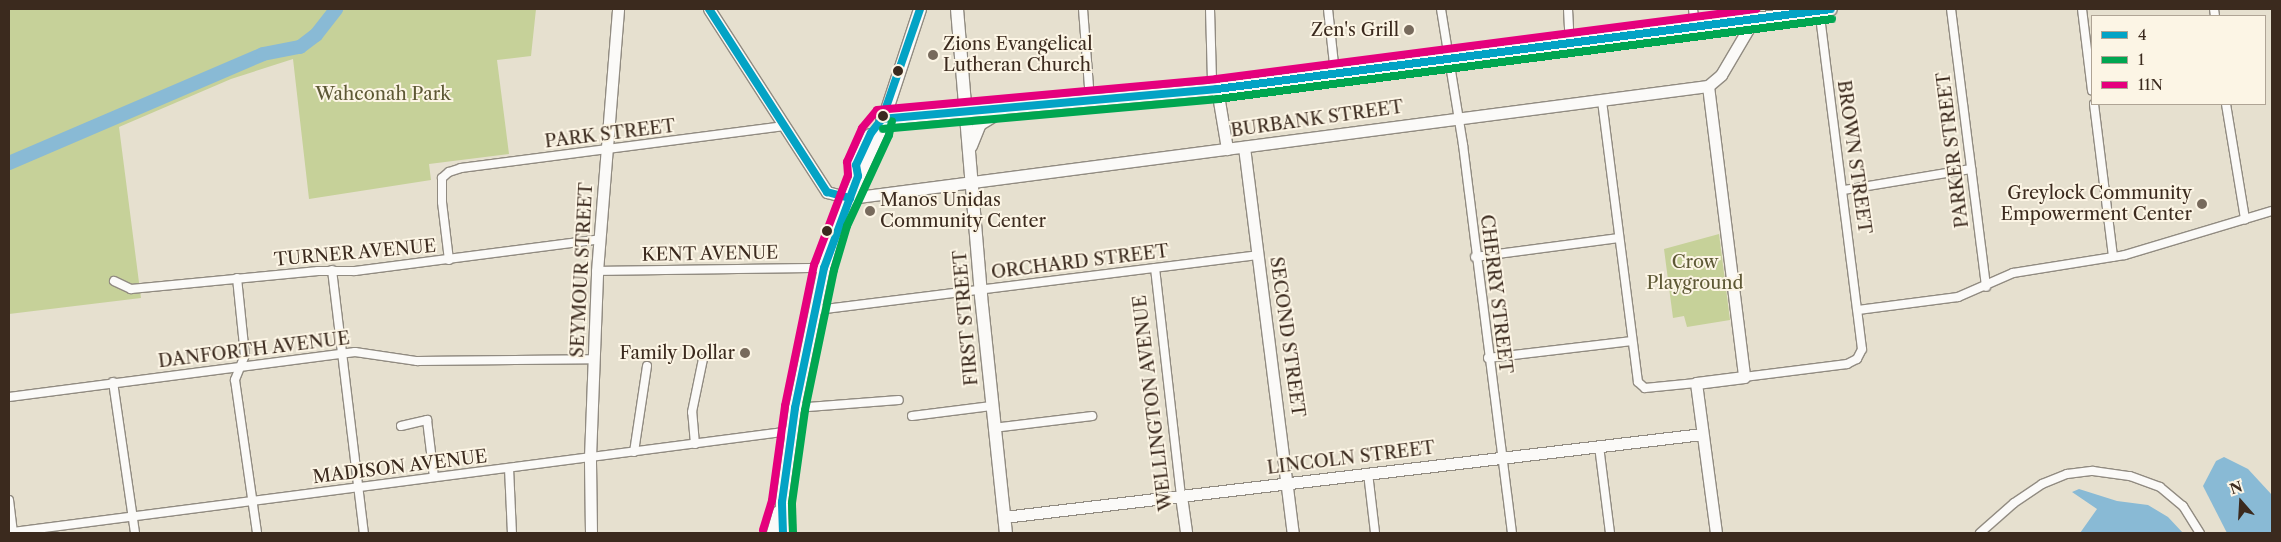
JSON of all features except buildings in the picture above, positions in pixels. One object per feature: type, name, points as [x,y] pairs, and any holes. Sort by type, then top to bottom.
[{"type":"main road","points":[[773,533],[782,502],[794,408],[817,310],[824,268],[858,176],[856,165],[871,132],[882,119],[920,9]]},
{"type":"main road","name":"FIRST STREET","points":[[957,9],[980,290],[993,428],[1006,533]]},
{"type":"main road","points":[[882,119],[966,113],[1217,89],[1823,9]]},
{"type":"main road","points":[[969,151],[980,124],[990,116],[1012,108]]},
{"type":"main road","points":[[782,502],[783,533]]},
{"type":"street","name":"SEYMOUR STREET","points":[[591,533],[590,457],[598,271],[618,9]]},
{"type":"street","points":[[709,9],[827,192],[850,198]]},
{"type":"street","points":[[1083,9],[1090,100]]},
{"type":"street","points":[[1210,9],[1212,79],[1217,89],[1227,148]]},
{"type":"street","points":[[1328,9],[1336,73]]},
{"type":"street","name":"CHERRY STREET","points":[[1442,9],[1512,533]]},
{"type":"street","points":[[1568,9],[1570,42]]},
{"type":"street","points":[[1693,9],[1695,26]]},
{"type":"street","name":"BROWN STREET","points":[[1744,377],[1854,360],[1862,349],[1823,9]]},
{"type":"street","name":"PARKER STREET","points":[[1951,9],[1986,286]]},
{"type":"street","points":[[2082,9],[2091,82]]},
{"type":"street","points":[[1602,100],[1632,342],[1640,386],[1651,388],[1744,377],[1708,86],[1721,75],[1754,19]]},
{"type":"street","name":"BURBANK STREET","points":[[850,198],[1708,86]]},
{"type":"street","points":[[2094,105],[2113,257]]},
{"type":"street","points":[[2226,105],[2245,219]]},
{"type":"street","name":"PARK STREET","points":[[449,260],[442,178],[461,168],[784,126]]},
{"type":"street","name":"SECOND STREET","points":[[1244,146],[1293,533]]},
{"type":"street","points":[[1844,190],[1971,170]]},
{"type":"street","points":[[1858,310],[1949,299],[1986,286],[2006,276],[2032,268],[2113,257],[2272,211]]},
{"type":"street","points":[[1475,257],[1619,238]]},
{"type":"street","name":"TURNER AVENUE","points":[[114,281],[132,289],[332,270],[355,271],[600,239]]},
{"type":"street","name":"ORCHARD STREET","points":[[817,310],[1258,255]]},
{"type":"street","name":"KENT AVENUE","points":[[598,271],[824,268]]},
{"type":"street","name":"WELLINGTON AVENUE","points":[[1155,268],[1186,533]]},
{"type":"street","points":[[332,270],[364,533]]},
{"type":"street","points":[[236,278],[245,355],[238,367],[235,380],[257,533]]},
{"type":"street","points":[[1488,358],[1632,342]]},
{"type":"street","name":"DANFORTH AVENUE","points":[[9,397],[341,353],[374,353],[434,361],[594,359]]},
{"type":"street","points":[[695,444],[692,412],[702,360]]},
{"type":"street","points":[[634,452],[647,366]]},
{"type":"street","points":[[113,382],[134,533]]},
{"type":"street","points":[[1696,383],[1716,533]]},
{"type":"street","points":[[794,408],[899,400]]},
{"type":"street","points":[[912,416],[991,406]]},
{"type":"street","points":[[993,428],[1092,416]]},
{"type":"street","points":[[401,426],[427,420],[434,477]]},
{"type":"street","name":"MADISON AVENUE","points":[[13,532],[792,431]]},
{"type":"street","name":"LINCOLN STREET","points":[[1004,517],[1702,434]]},
{"type":"street","points":[[1599,446],[1610,533]]},
{"type":"street","points":[[509,468],[512,533]]},
{"type":"street","points":[[1980,533],[2014,503],[2042,484],[2067,474],[2094,471],[2130,476],[2160,487],[2183,506],[2200,533]]},
{"type":"street","points":[[1368,473],[1375,533]]},
{"type":"street","points":[[9,500],[13,532]]},
{"type":"green space","name":"Wahconah Park","points":[[9,9],[536,9],[531,56],[497,60],[509,154],[429,164],[431,180],[309,199],[293,59],[231,79],[119,127],[141,298],[9,314]]},
{"type":"green space","name":"Crow Playground","points":[[1719,234],[1730,320],[1687,327],[1684,316],[1673,318],[1664,249]]},
{"type":"water","points":[[2224,457],[2248,469],[2272,495],[2272,533],[2227,533],[2203,486],[2216,461]]},
{"type":"water","points":[[2079,489],[2117,501],[2148,505],[2168,517],[2183,533],[2080,533],[2097,509],[2072,492]]},
{"type":"waterway","points":[[9,163],[263,54],[300,47],[316,35],[336,9]]},
{"type":"transit line","name":"4","points":[[709,9],[827,192],[850,198]]},
{"type":"transit line","name":"4","points":[[783,533],[782,502],[795,408],[824,268],[858,176],[856,165],[871,133],[882,119],[920,9]]},
{"type":"transit line","name":"11N","points":[[763,530],[772,500],[785,406],[814,265],[848,175],[847,162],[862,128],[877,110],[1216,79],[1756,9]]},
{"type":"transit line","name":"4","points":[[882,119],[1217,89],[1831,9]]},
{"type":"transit line","name":"1","points":[[883,129],[1218,99],[1832,19]]},
{"type":"transit line","name":"1","points":[[793,533],[792,503],[805,410],[834,270],[847,226],[889,135],[892,121]]},
{"type":"place","name":"Zen's Grill","points":[[1409,30]]},
{"type":"place","name":"Zions Evangelical Lutheran Church","points":[[933,55]]},
{"type":"place","name":"Greylock Community Empowerment Center","points":[[2202,204]]},
{"type":"place","name":"Manos Unidas Community Center","points":[[870,211]]},
{"type":"place","name":"Family Dollar","points":[[745,353]]}]
